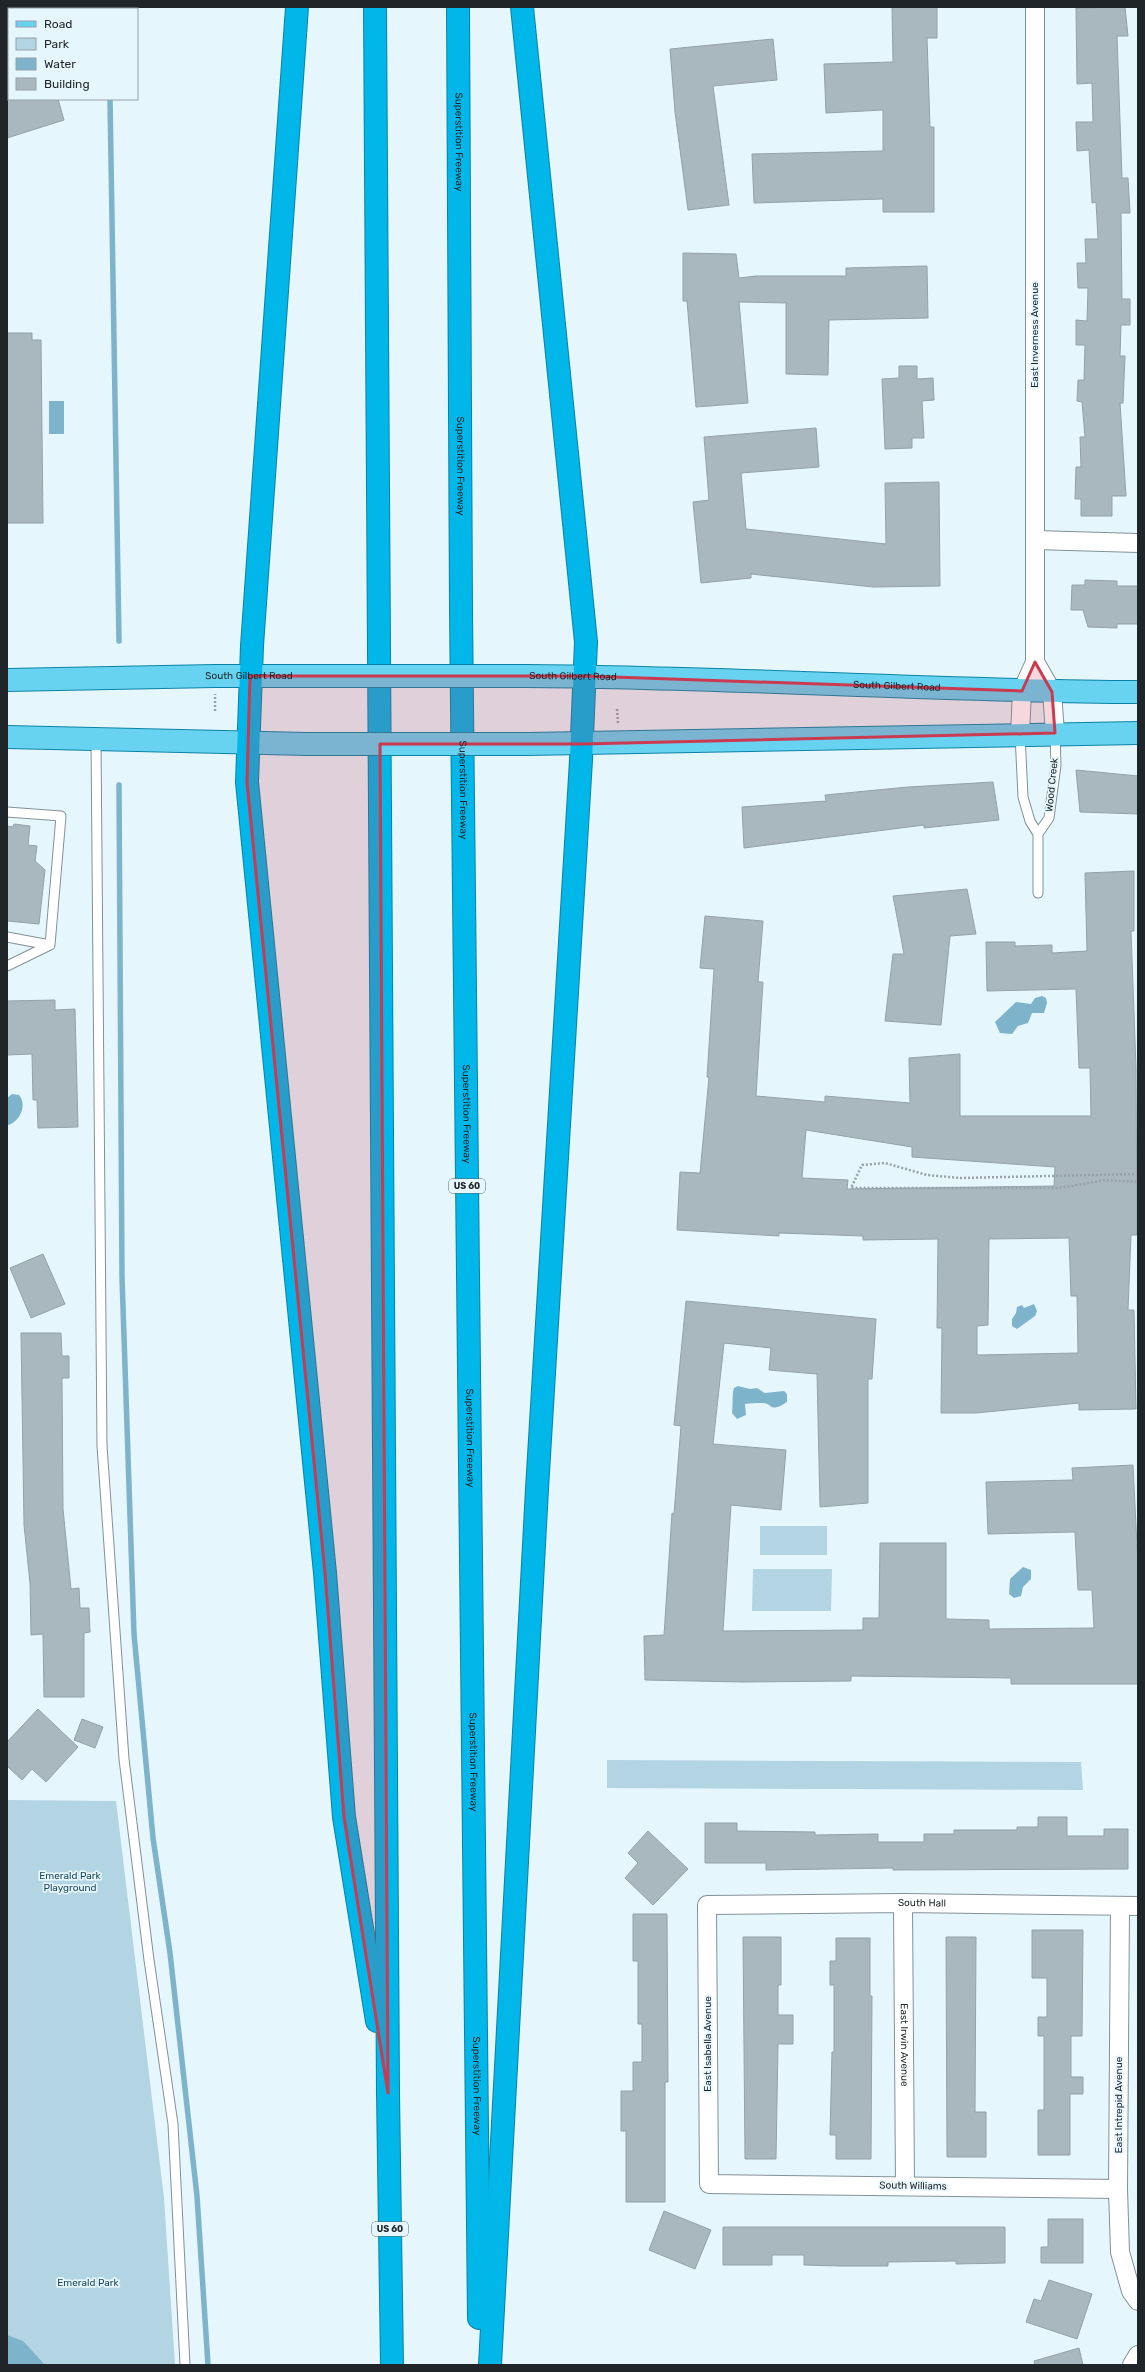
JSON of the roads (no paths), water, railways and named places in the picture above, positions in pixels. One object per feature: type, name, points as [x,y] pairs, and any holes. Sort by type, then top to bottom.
[{"type":"highway","points":[[297,7],[250,676],[249,742],[246,782],[324,1565],[344,1817],[388,2093]]},
{"type":"highway","name":"US 60","points":[[376,7],[388,2093],[392,2365]]},
{"type":"highway","name":"Superstition Freeway","points":[[458,7],[461,610],[479,2365]]},
{"type":"highway","points":[[490,2365],[537,1489],[582,744],[586,642],[522,7]]},
{"type":"main road","name":"South Gilbert Road","points":[[7,680],[250,676],[585,676],[1052,692],[1138,692]]},
{"type":"main road","points":[[7,737],[307,744],[582,744],[1055,733],[1138,733]]},
{"type":"street","name":"East Inverness Avenue","points":[[1020,734],[1022,691],[1035,662],[1035,7]]},
{"type":"street","points":[[1035,540],[1138,543]]},
{"type":"street","name":"East Inverness Avenue","points":[[1035,662],[1052,692],[1055,733]]},
{"type":"street","name":"South Hall","points":[[707,1905],[903,1903],[1138,1906]]},
{"type":"street","name":"East Irwin Avenue","points":[[903,1903],[905,2186]]},
{"type":"street","name":"East Isabella Avenue","points":[[707,1905],[709,2184]]},
{"type":"street","name":"East Intrepid Avenue","points":[[1120,1906],[1118,2189],[1120,2252],[1131,2291],[1138,2301]]},
{"type":"street","name":"South Williams","points":[[709,2184],[1118,2189]]},
{"type":"street","points":[[1132,2365],[1138,2356]]},
{"type":"lane","name":"Wood Creek","points":[[1038,834],[1049,818],[1056,766],[1055,733]]},
{"type":"lane","points":[[1020,734],[1023,797],[1030,821],[1038,834],[1038,893]]},
{"type":"lane","points":[[96,739],[102,1446],[124,1759],[149,1960],[173,2124],[185,2365]]},
{"type":"lane","points":[[7,812],[61,816],[50,945]]},
{"type":"lane","points":[[7,937],[50,945]]},
{"type":"lane","points":[[7,966],[50,945]]},
{"type":"water","points":[[49,401],[64,401],[64,434],[49,434]]},
{"type":"water","points":[[1042,996],[1046,998],[1047,1003],[1044,1013],[1032,1013],[1028,1023],[1018,1026],[1012,1034],[1000,1033],[995,1022],[1016,1002],[1031,1004],[1035,998]]},
{"type":"water","points":[[12,1094],[19,1095],[23,1107],[20,1116],[9,1125],[7,1124],[7,1098]]},
{"type":"water","points":[[1034,1304],[1037,1311],[1035,1316],[1017,1329],[1012,1326],[1012,1319],[1016,1313],[1017,1307],[1022,1305],[1024,1308]]},
{"type":"water","points":[[738,1386],[750,1389],[757,1388],[765,1393],[784,1391],[787,1394],[787,1402],[774,1408],[766,1403],[745,1404],[746,1415],[737,1419],[732,1413],[733,1390]]},
{"type":"water","points":[[1023,1567],[1031,1570],[1031,1579],[1023,1587],[1021,1596],[1014,1598],[1009,1594],[1010,1579]]},
{"type":"water","points":[[7,2335],[23,2341],[45,2365],[7,2365]]},
{"type":"waterway","points":[[110,100],[119,641]]},
{"type":"waterway","points":[[119,785],[122,1277],[134,1634],[153,1838],[170,1953],[197,2196],[208,2365]]},
{"type":"park label","name":"Emerald Park Playground","points":[[70,1882]]},
{"type":"park label","name":"Emerald Park","points":[[88,2283]]}]
